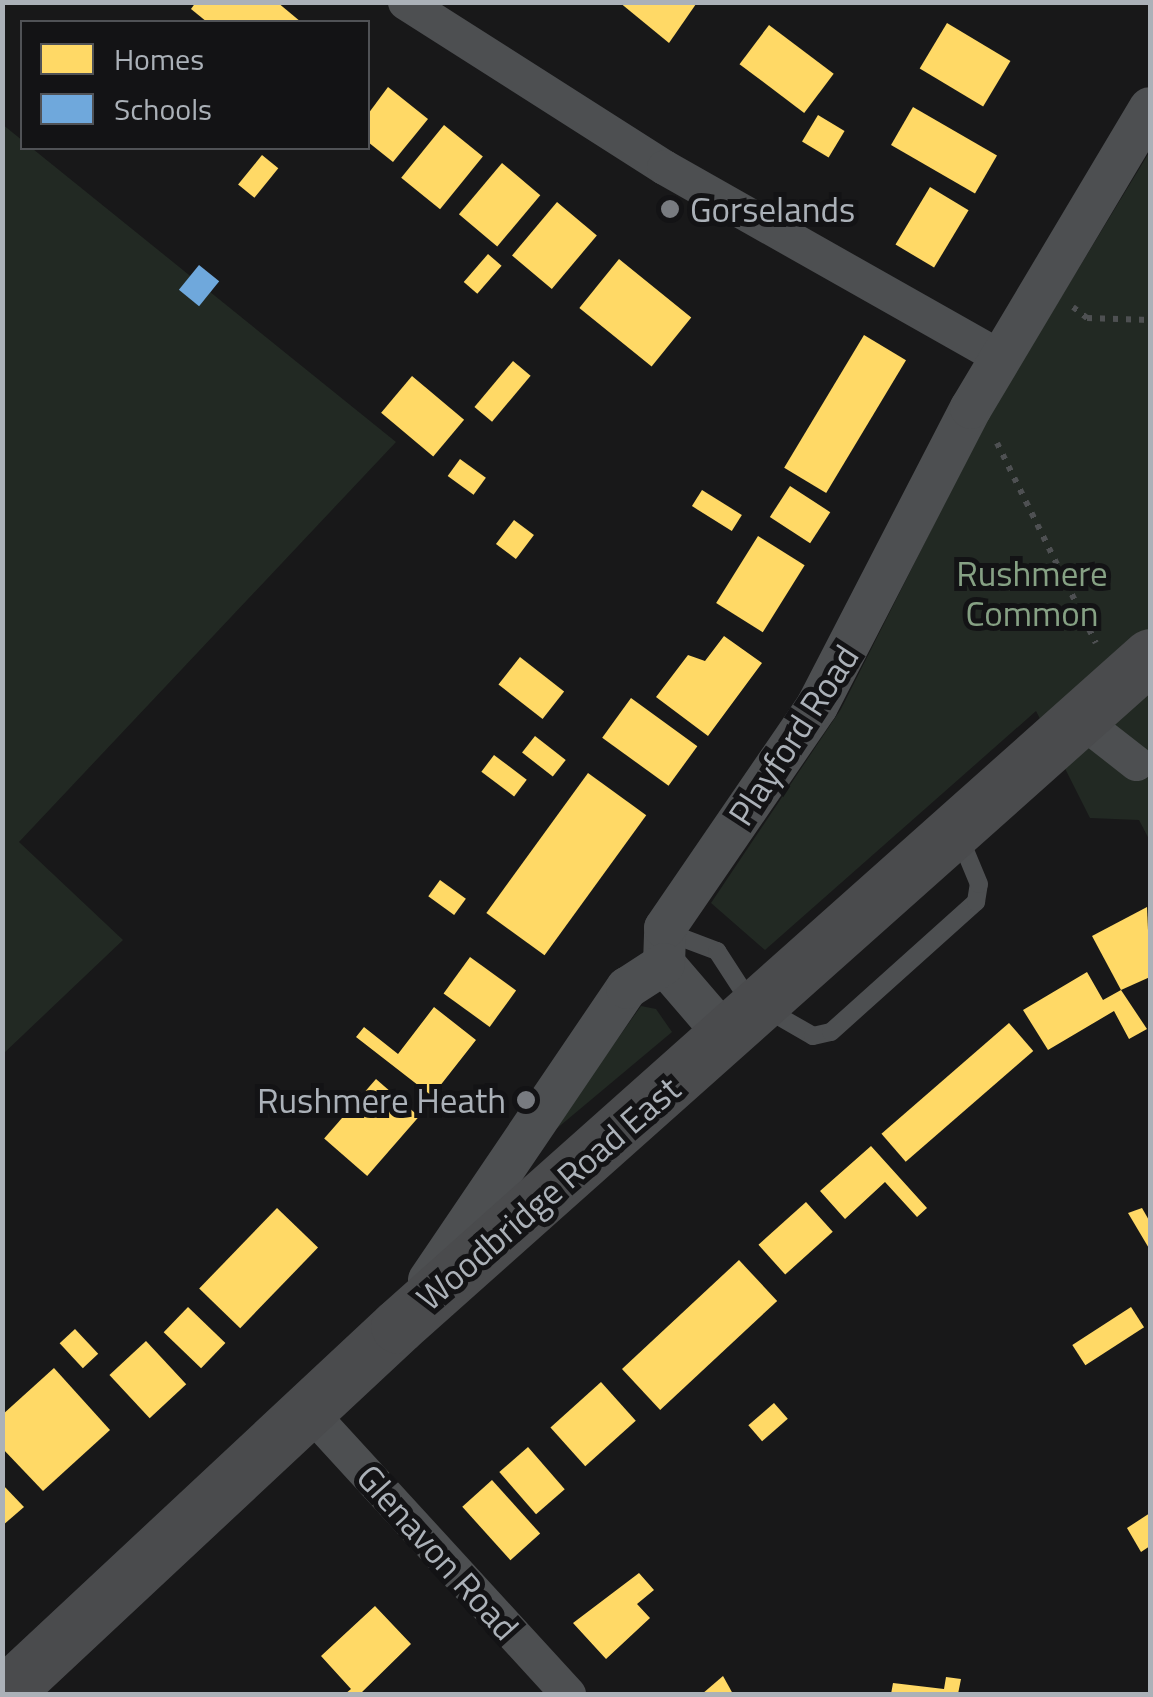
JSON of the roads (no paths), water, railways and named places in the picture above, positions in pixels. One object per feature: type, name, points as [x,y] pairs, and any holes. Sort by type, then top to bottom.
[{"type":"main road","name":"Woodbridge Road East","points":[[4,1694],[398,1326],[956,832],[1109,685]]},
{"type":"street","points":[[405,2],[664,167],[1000,357]]},
{"type":"street","name":"Playford Road","points":[[398,1326],[626,988],[664,948],[818,706],[1000,357],[1150,108]]},
{"type":"street","points":[[1109,685],[1136,764]]},
{"type":"street","points":[[664,948],[745,1018]]},
{"type":"street","name":"Glenavon Road","points":[[308,1410],[568,1694]]},
{"type":"place","name":"Gorselands","points":[[670,209]]},
{"type":"place","name":"Rushmere Heath","points":[[526,1100]]},
{"type":"park label","name":"Rushmere Common","points":[[1032,593]]}]
